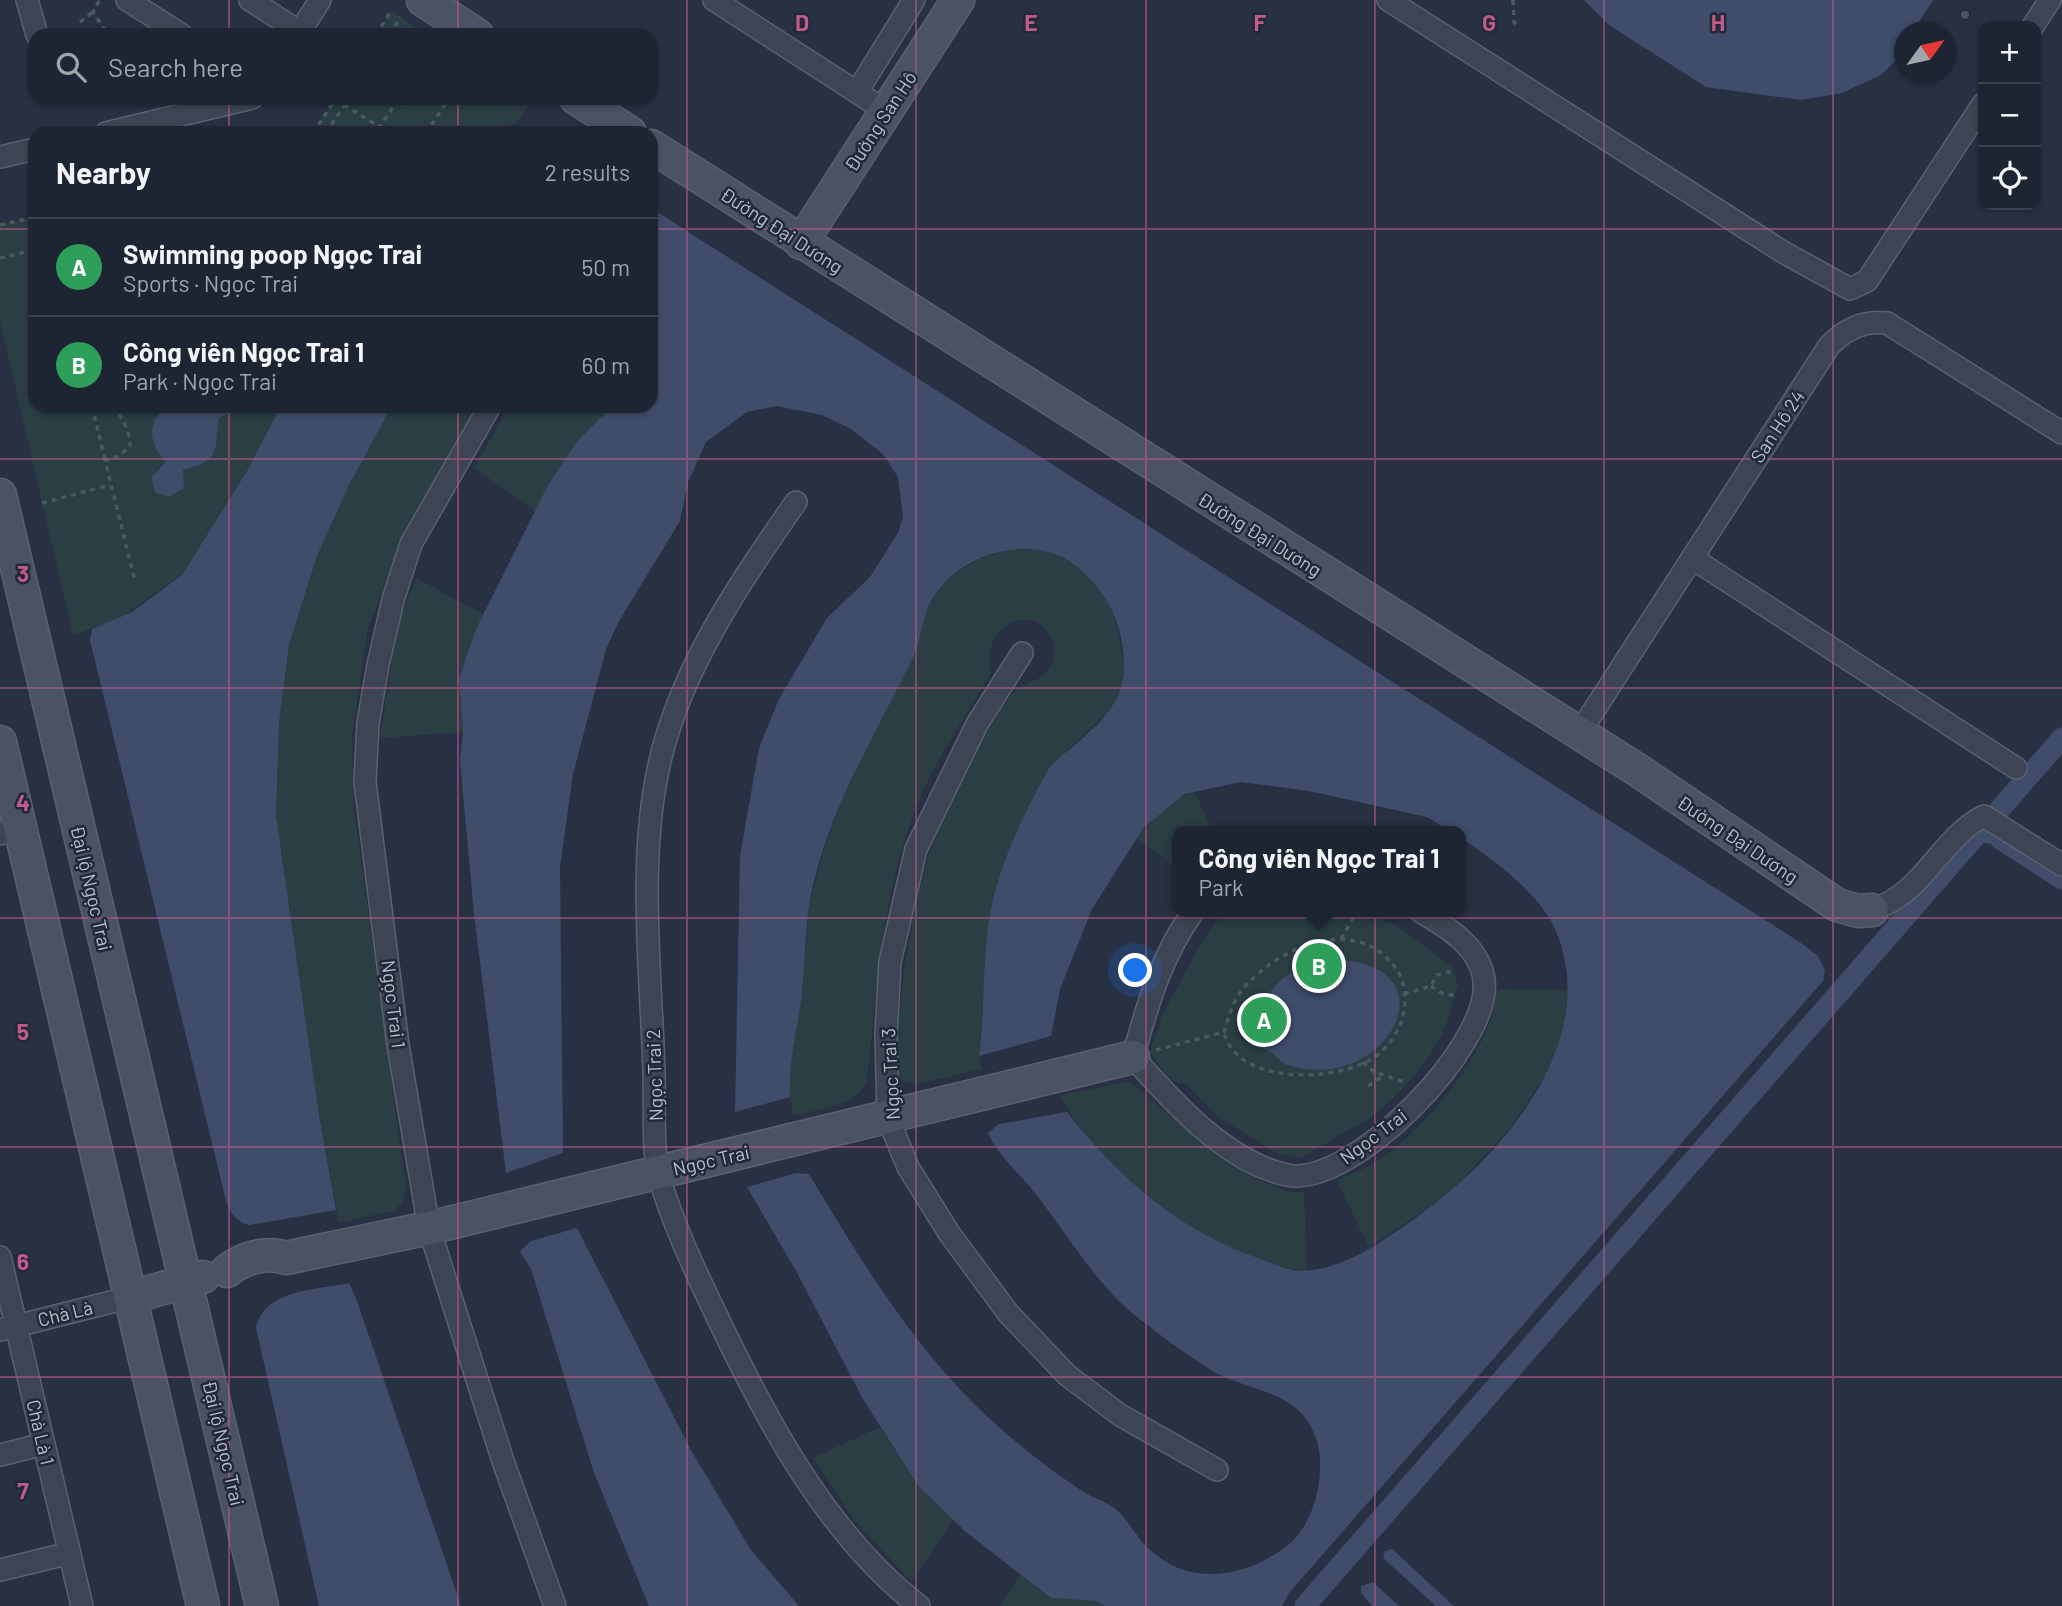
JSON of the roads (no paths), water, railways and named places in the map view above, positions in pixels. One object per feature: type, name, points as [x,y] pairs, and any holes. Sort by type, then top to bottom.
[{"type":"street","points":[[27,0],[35,28]]},
{"type":"street","points":[[127,0],[171,28]]},
{"type":"street","points":[[250,0],[290,28]]},
{"type":"street","points":[[303,28],[320,0]]},
{"type":"street","points":[[714,0],[886,111]]},
{"type":"street","points":[[857,92],[914,0]]},
{"type":"street","name":"Đường San Hô","points":[[801,243],[958,0]]},
{"type":"street","points":[[1388,0],[1783,252],[1850,289],[1867,281],[1978,112]]},
{"type":"street","points":[[2036,21],[2050,0]]},
{"type":"street","points":[[412,9],[460,28]]},
{"type":"street","points":[[135,126],[223,105]]},
{"type":"street","points":[[587,105],[619,126]]},
{"type":"street","points":[[0,157],[28,151]]},
{"type":"street","name":"Đường Đại Dương","points":[[658,151],[1578,735],[1636,769],[1837,905],[1858,911],[1872,910]]},
{"type":"street","name":"San Hô 24","points":[[1578,735],[1838,336],[1863,324],[1887,323],[2062,433]]},
{"type":"street","name":"Ngọc Trai 1","points":[[486,413],[411,544],[393,600],[368,723],[365,782],[398,1045],[429,1228],[503,1461],[555,1606]]},
{"type":"street","name":"Đại lộ Ngọc Trai","points":[[0,495],[262,1606]]},
{"type":"street","name":"Ngọc Trai 2","points":[[796,502],[722,614],[686,683],[660,759],[649,837],[649,934],[658,1173],[684,1245],[767,1414],[814,1489],[869,1561],[919,1606]]},
{"type":"street","points":[[1692,558],[1784,626],[1917,713],[2016,768]]},
{"type":"street","name":"Ngọc Trai 3","points":[[1022,653],[977,724],[916,849],[890,962],[886,1034],[888,1118],[908,1167],[949,1233],[1008,1313],[1068,1374],[1120,1415],[1217,1470]]},
{"type":"street","points":[[0,742],[11,831],[131,1297],[203,1606]]},
{"type":"street","points":[[1872,910],[1916,885],[1970,823],[1984,816],[2062,864]]},
{"type":"street","points":[[1142,1054],[1148,1005],[1176,937],[1190,917]]},
{"type":"street","name":"Ngọc Trai","points":[[185,1281],[227,1271],[238,1262],[273,1253],[286,1258],[429,1228],[1142,1054],[1190,1118],[1214,1138],[1264,1167],[1288,1175],[1307,1176],[1355,1154],[1390,1126],[1424,1094],[1457,1054],[1477,1022],[1484,1000],[1484,979],[1477,959],[1456,934],[1430,917]]},
{"type":"street","name":"Chà Là 1","points":[[0,1257],[8,1328],[44,1444],[82,1606]]},
{"type":"street","points":[[131,1297],[185,1281]]},
{"type":"street","name":"Chà Là","points":[[8,1328],[131,1297]]},
{"type":"street","points":[[0,1455],[44,1444]]},
{"type":"street","points":[[0,1570],[70,1553]]},
{"type":"water","points":[[1584,0],[1933,0],[1919,21],[1894,21],[1894,62],[1881,75],[1842,93],[1801,100],[1706,87],[1609,25]]},
{"type":"water","points":[[658,212],[1818,956],[1825,970],[1823,981],[1289,1593],[1282,1606],[1105,1606],[1096,1601],[1051,1598],[966,1532],[919,1487],[863,1399],[795,1269],[747,1187],[796,1173],[809,1174],[894,1308],[943,1371],[970,1400],[1031,1454],[1066,1480],[1116,1510],[1143,1543],[1164,1561],[1181,1569],[1218,1574],[1254,1565],[1288,1545],[1297,1536],[1311,1511],[1320,1468],[1317,1441],[1309,1424],[1299,1411],[1287,1402],[1203,1365],[1121,1303],[1093,1272],[988,1133],[999,1124],[1067,1112],[1129,1180],[1176,1217],[1229,1247],[1293,1270],[1325,1268],[1357,1256],[1446,1195],[1509,1131],[1535,1094],[1554,1055],[1566,1014],[1566,971],[1555,929],[1548,916],[1527,890],[1466,841],[1466,826],[1442,826],[1427,817],[1309,791],[1241,782],[1185,794],[1144,827],[1092,909],[1060,989],[1051,1036],[979,1056],[987,932],[999,876],[1021,821],[1048,770],[1108,712],[1119,692],[1124,669],[1118,625],[1106,599],[1087,576],[1059,556],[1040,550],[1000,552],[963,568],[947,580],[934,596],[926,612],[912,660],[851,779],[826,841],[809,906],[802,993],[790,1071],[790,1097],[735,1112],[740,856],[759,748],[779,699],[827,618],[870,577],[898,533],[903,517],[898,477],[883,454],[851,429],[822,415],[777,406],[747,412],[706,442],[688,482],[680,521],[619,621],[606,649],[573,774],[560,867],[563,1153],[506,1173],[474,913],[460,760],[463,732],[459,678],[477,627],[548,485],[578,440],[605,413],[658,413]]},
{"type":"water","points":[[161,413],[229,413],[219,418],[216,446],[211,457],[183,470],[184,488],[169,497],[156,493],[151,478],[166,462],[153,440],[156,419]]},
{"type":"water","points":[[277,413],[388,413],[349,485],[317,556],[289,645],[279,722],[276,816],[320,1121],[336,1210],[249,1225],[236,1218],[226,1199],[90,640],[92,629],[132,612],[182,575],[247,471]]},
{"type":"water","points":[[1340,960],[1375,968],[1394,984],[1400,1005],[1394,1027],[1377,1048],[1353,1063],[1323,1070],[1288,1065],[1269,1051],[1251,1045],[1245,1024],[1283,979],[1302,967]]},
{"type":"water","points":[[577,1228],[692,1452],[751,1550],[799,1606],[649,1606],[594,1473],[531,1269],[520,1251],[531,1241]]},
{"type":"water","points":[[349,1283],[461,1606],[319,1606],[256,1328],[261,1315],[281,1298]]},
{"type":"water","points":[[1392,1549],[1454,1606],[1436,1606],[1383,1558],[1385,1551]]},
{"type":"water","points":[[1373,1582],[1399,1606],[1372,1606],[1361,1593],[1361,1586]]},
{"type":"waterway","points":[[2000,809],[2062,738]]},
{"type":"waterway","points":[[1305,1606],[1980,831],[1988,833]]},
{"type":"waterway","points":[[2000,839],[2062,879]]},
{"type":"place","name":"Công viên Ngọc Trai 1","points":[[1319,966]]},
{"type":"place","name":"Swimming poop Ngọc Trai","points":[[1264,1020]]}]
